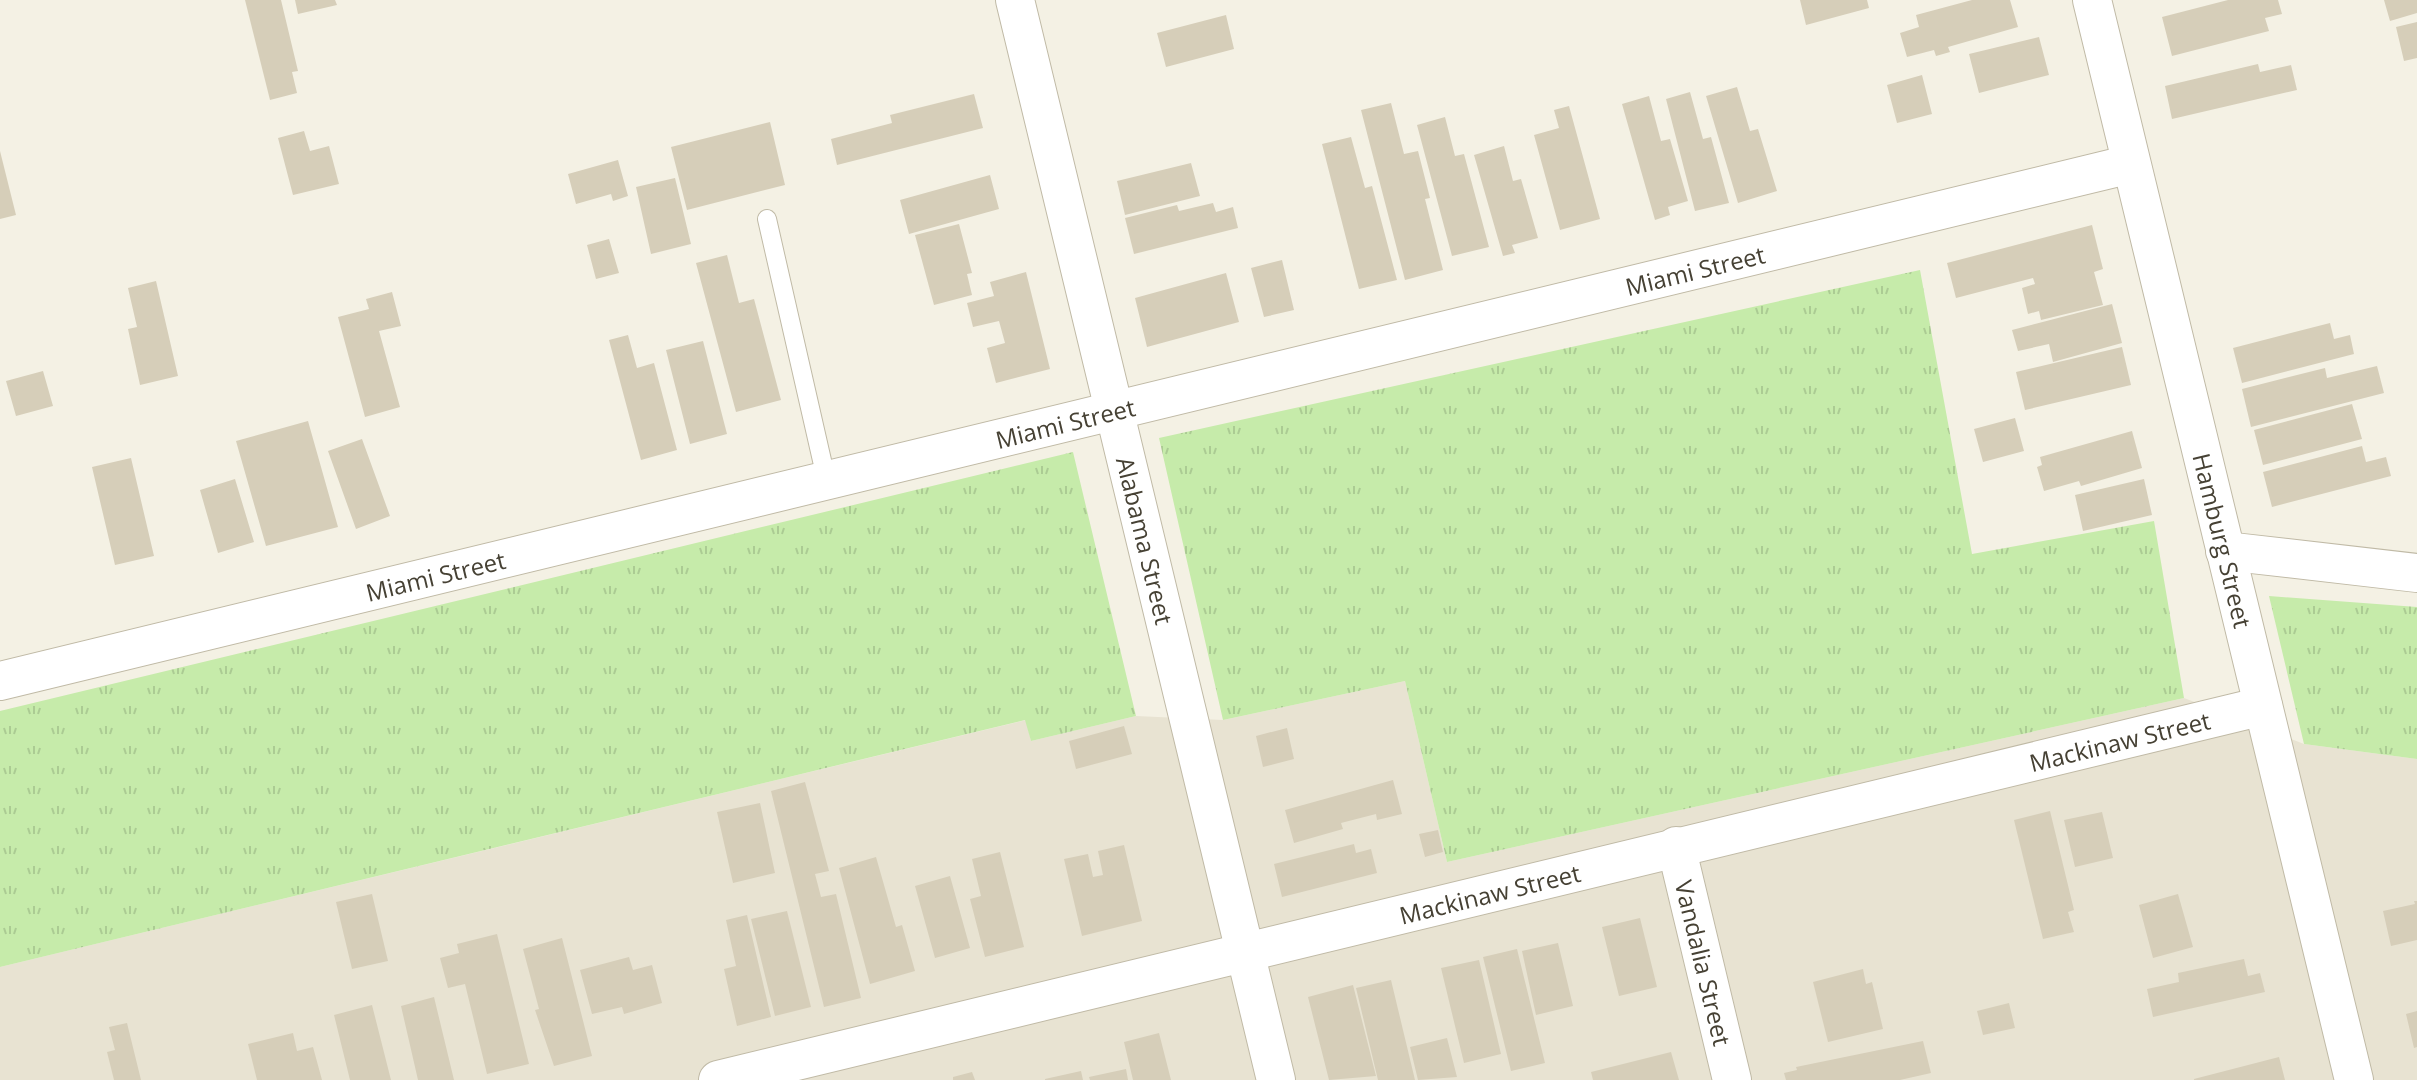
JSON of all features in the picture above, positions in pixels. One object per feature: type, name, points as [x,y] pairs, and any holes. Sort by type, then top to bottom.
[{"type":"street","name":"Alabama Street","points":[[1015,0],[1276,1080]]},
{"type":"street","name":"Hamburg Street","points":[[2092,0],[2354,1080]]},
{"type":"street","name":"Miami Street","points":[[0,681],[1113,408],[1193,393],[2131,164]]},
{"type":"street","points":[[2225,551],[2417,573]]},
{"type":"street","name":"Mackinaw Street","points":[[718,1080],[823,1068],[1245,952],[2263,706]]},
{"type":"street","name":"Vandalia Street","points":[[1676,846],[1732,1080]]},
{"type":"lane","points":[[767,219],[826,478]]},
{"type":"shaded area","points":[[1405,681],[1447,862],[2184,698],[2304,744],[2417,759],[2417,1080],[0,1080],[0,967],[1026,720],[1031,741],[1136,716],[1223,720]]},
{"type":"green space","points":[[1920,270],[1972,554],[2154,521],[2184,698],[1447,862],[1405,681],[1223,720],[1159,438]]},
{"type":"green space","points":[[1073,452],[1136,716],[1031,741],[1025,720],[0,967],[0,711]]},
{"type":"green space","points":[[2269,596],[2417,607],[2417,759],[2304,744]]},
{"type":"building","points":[[245,0],[281,0],[298,71],[292,72],[297,93],[270,100]]},
{"type":"building","points":[[295,0],[335,0],[337,5],[298,14]]},
{"type":"building","points":[[1800,0],[1867,0],[1869,8],[1806,25]]},
{"type":"building","points":[[1972,0],[2010,0],[2018,27],[1948,47],[1950,52],[1936,56],[1934,50],[1907,57],[1900,33],[1919,27],[1916,15]]},
{"type":"building","points":[[2228,0],[2278,0],[2282,14],[2265,18],[2269,31],[2172,56],[2162,17]]},
{"type":"building","points":[[2384,0],[2417,0],[2417,13],[2390,21]]},
{"type":"building","points":[[1226,15],[1234,49],[1166,67],[1157,33]]},
{"type":"building","points":[[2417,22],[2417,58],[2404,61],[2396,27]]},
{"type":"building","points":[[2039,37],[2049,75],[1979,93],[1969,54]]},
{"type":"building","points":[[2258,64],[2260,72],[2291,65],[2297,90],[2172,119],[2165,86]]},
{"type":"building","points":[[1922,75],[1932,114],[1897,123],[1887,85]]},
{"type":"building","points":[[1737,87],[1750,131],[1758,129],[1777,191],[1738,203],[1706,96]]},
{"type":"building","points":[[1690,92],[1703,139],[1711,137],[1729,203],[1695,211],[1666,99]]},
{"type":"building","points":[[974,94],[983,128],[837,165],[831,139],[892,123],[890,115]]},
{"type":"building","points":[[1649,96],[1661,141],[1670,139],[1688,201],[1668,207],[1670,215],[1655,220],[1622,104]]},
{"type":"building","points":[[1391,103],[1404,154],[1418,151],[1430,198],[1425,199],[1443,270],[1405,280],[1361,110]]},
{"type":"building","points":[[1569,106],[1600,219],[1560,230],[1534,135],[1559,128],[1554,110]]},
{"type":"building","points":[[1445,117],[1455,156],[1464,154],[1489,247],[1452,256],[1417,125]]},
{"type":"building","points":[[770,122],[785,185],[687,210],[671,147]]},
{"type":"building","points":[[304,131],[310,151],[329,146],[339,184],[293,195],[278,138]]},
{"type":"building","points":[[1351,137],[1365,188],[1372,186],[1397,280],[1359,289],[1322,144]]},
{"type":"building","points":[[1504,146],[1513,181],[1521,179],[1538,238],[1512,245],[1515,253],[1503,256],[1474,155]]},
{"type":"building","points":[[0,151],[16,215],[0,219]]},
{"type":"building","points":[[618,160],[628,196],[613,201],[611,194],[576,204],[568,174]]},
{"type":"building","points":[[1191,163],[1200,196],[1125,215],[1117,181]]},
{"type":"building","points":[[990,175],[999,209],[909,234],[900,200]]},
{"type":"building","points":[[675,178],[691,244],[651,254],[636,187]]},
{"type":"building","points":[[1213,203],[1216,212],[1233,207],[1238,228],[1134,254],[1125,218],[1177,205],[1179,211]]},
{"type":"building","points":[[959,224],[972,273],[967,274],[972,295],[934,305],[915,235]]},
{"type":"building","points":[[2092,225],[2103,269],[2094,272],[2103,305],[2041,320],[2039,311],[2028,314],[2022,288],[2035,284],[2033,278],[1956,298],[1947,263]]},
{"type":"building","points":[[609,239],[619,273],[596,279],[587,245]]},
{"type":"building","points":[[727,255],[739,303],[754,299],[781,400],[736,412],[696,263]]},
{"type":"building","points":[[1282,260],[1294,310],[1264,317],[1251,268]]},
{"type":"building","points":[[1026,272],[1050,369],[996,383],[987,348],[1005,343],[999,321],[973,327],[967,303],[994,296],[990,282]]},
{"type":"building","points":[[1226,273],[1239,322],[1147,347],[1135,298]]},
{"type":"building","points":[[156,281],[178,376],[140,385],[128,329],[137,327],[128,288]]},
{"type":"building","points":[[392,292],[401,326],[379,331],[400,407],[365,417],[338,317],[369,309],[366,299]]},
{"type":"building","points":[[2112,304],[2122,343],[2053,362],[2049,344],[2018,351],[2012,330]]},
{"type":"building","points":[[2330,323],[2334,339],[2350,335],[2354,354],[2242,383],[2233,348]]},
{"type":"building","points":[[628,335],[637,368],[654,363],[677,450],[641,460],[609,340]]},
{"type":"building","points":[[703,341],[727,434],[690,444],[666,350]]},
{"type":"building","points":[[2122,347],[2131,385],[2025,410],[2016,372]]},
{"type":"building","points":[[2377,366],[2384,393],[2251,427],[2242,389],[2325,368],[2327,378]]},
{"type":"building","points":[[43,371],[53,406],[16,416],[6,381]]},
{"type":"building","points":[[2352,404],[2362,439],[2263,465],[2254,430]]},
{"type":"building","points":[[2015,418],[2024,451],[1983,462],[1974,429]]},
{"type":"building","points":[[308,421],[338,527],[266,546],[236,441]]},
{"type":"building","points":[[2132,431],[2142,468],[2081,486],[2079,481],[2044,491],[2037,467],[2042,465],[2040,457]]},
{"type":"building","points":[[362,439],[390,516],[356,529],[328,451]]},
{"type":"building","points":[[2362,446],[2366,462],[2386,457],[2391,476],[2272,507],[2263,472]]},
{"type":"building","points":[[131,458],[154,556],[115,565],[92,467]]},
{"type":"building","points":[[235,479],[254,542],[218,553],[200,490]]},
{"type":"building","points":[[2144,479],[2152,515],[2083,531],[2075,495]]},
{"type":"building","points":[[1124,726],[1132,754],[1076,769],[1069,741]]},
{"type":"building","points":[[1287,728],[1294,759],[1263,767],[1256,736]]},
{"type":"building","points":[[1393,780],[1402,814],[1377,820],[1376,814],[1341,823],[1343,829],[1294,843],[1285,810]]},
{"type":"building","points":[[805,782],[829,871],[815,874],[821,897],[836,894],[861,998],[824,1007],[771,791]]},
{"type":"building","points":[[760,803],[775,873],[733,883],[717,812]]},
{"type":"building","points":[[2050,811],[2074,910],[2068,912],[2074,932],[2043,939],[2014,820]]},
{"type":"building","points":[[2102,812],[2113,858],[2075,867],[2064,820]]},
{"type":"building","points":[[1438,830],[1443,852],[1425,857],[1419,834]]},
{"type":"building","points":[[1354,844],[1356,853],[1371,849],[1377,873],[1282,897],[1274,864]]},
{"type":"building","points":[[1124,845],[1142,921],[1082,936],[1064,859],[1088,854],[1093,877],[1103,875],[1098,851]]},
{"type":"building","points":[[1000,852],[1024,947],[985,957],[970,899],[981,896],[972,859]]},
{"type":"building","points":[[876,857],[896,927],[902,925],[915,971],[870,984],[839,868]]},
{"type":"building","points":[[950,876],[970,948],[935,958],[915,886]]},
{"type":"building","points":[[372,894],[388,961],[352,969],[336,902]]},
{"type":"building","points":[[2178,894],[2193,947],[2153,958],[2139,905]]},
{"type":"building","points":[[2414,901],[2417,901],[2417,940],[2391,946],[2383,911],[2415,904]]},
{"type":"building","points":[[787,911],[811,1007],[775,1016],[751,919]]},
{"type":"building","points":[[747,915],[771,1017],[737,1026],[724,969],[736,966],[726,920]]},
{"type":"building","points":[[1640,918],[1657,987],[1619,996],[1602,927]]},
{"type":"building","points":[[497,934],[529,1064],[487,1074],[465,984],[448,988],[440,958],[459,953],[457,944]]},
{"type":"building","points":[[562,938],[592,1056],[554,1066],[535,1010],[539,1009],[523,949]]},
{"type":"building","points":[[1558,943],[1573,1006],[1536,1015],[1522,951]]},
{"type":"building","points":[[1517,949],[1545,1063],[1511,1071],[1483,957]]},
{"type":"building","points":[[629,957],[633,970],[652,965],[662,1003],[624,1014],[622,1007],[592,1014],[580,970]]},
{"type":"building","points":[[2244,959],[2248,976],[2260,973],[2265,992],[2153,1017],[2147,989],[2179,982],[2178,973]]},
{"type":"building","points":[[1479,960],[1501,1054],[1464,1063],[1441,968]]},
{"type":"building","points":[[1863,969],[1866,984],[1872,982],[1883,1029],[1828,1042],[1813,982]]},
{"type":"building","points":[[1391,980],[1415,1080],[1378,1080],[1356,988]]},
{"type":"building","points":[[1353,985],[1376,1076],[1329,1080],[1308,997]]},
{"type":"building","points":[[434,997],[454,1080],[418,1080],[401,1006]]},
{"type":"building","points":[[2009,1003],[2015,1028],[1983,1035],[1977,1011]]},
{"type":"building","points":[[372,1005],[391,1080],[350,1080],[334,1015]]},
{"type":"building","points":[[2417,1011],[2417,1047],[2414,1048],[2406,1014]]},
{"type":"building","points":[[127,1023],[141,1080],[114,1080],[107,1052],[115,1050],[109,1027]]},
{"type":"building","points":[[293,1033],[297,1051],[313,1047],[322,1080],[257,1080],[248,1044]]},
{"type":"building","points":[[1159,1033],[1171,1080],[1133,1080],[1124,1042]]},
{"type":"building","points":[[1447,1038],[1457,1077],[1418,1080],[1410,1047]]},
{"type":"building","points":[[1923,1041],[1931,1073],[1900,1080],[1786,1080],[1784,1073],[1797,1070],[1796,1067]]},
{"type":"building","points":[[1671,1052],[1679,1080],[1593,1080],[1591,1072]]},
{"type":"building","points":[[2279,1057],[2285,1080],[2194,1080],[2194,1079]]},
{"type":"building","points":[[1126,1069],[1128,1080],[1090,1080],[1089,1077]]},
{"type":"building","points":[[1081,1071],[1083,1080],[1045,1080],[1045,1079]]},
{"type":"building","points":[[972,1072],[975,1080],[953,1080],[953,1077]]}]
